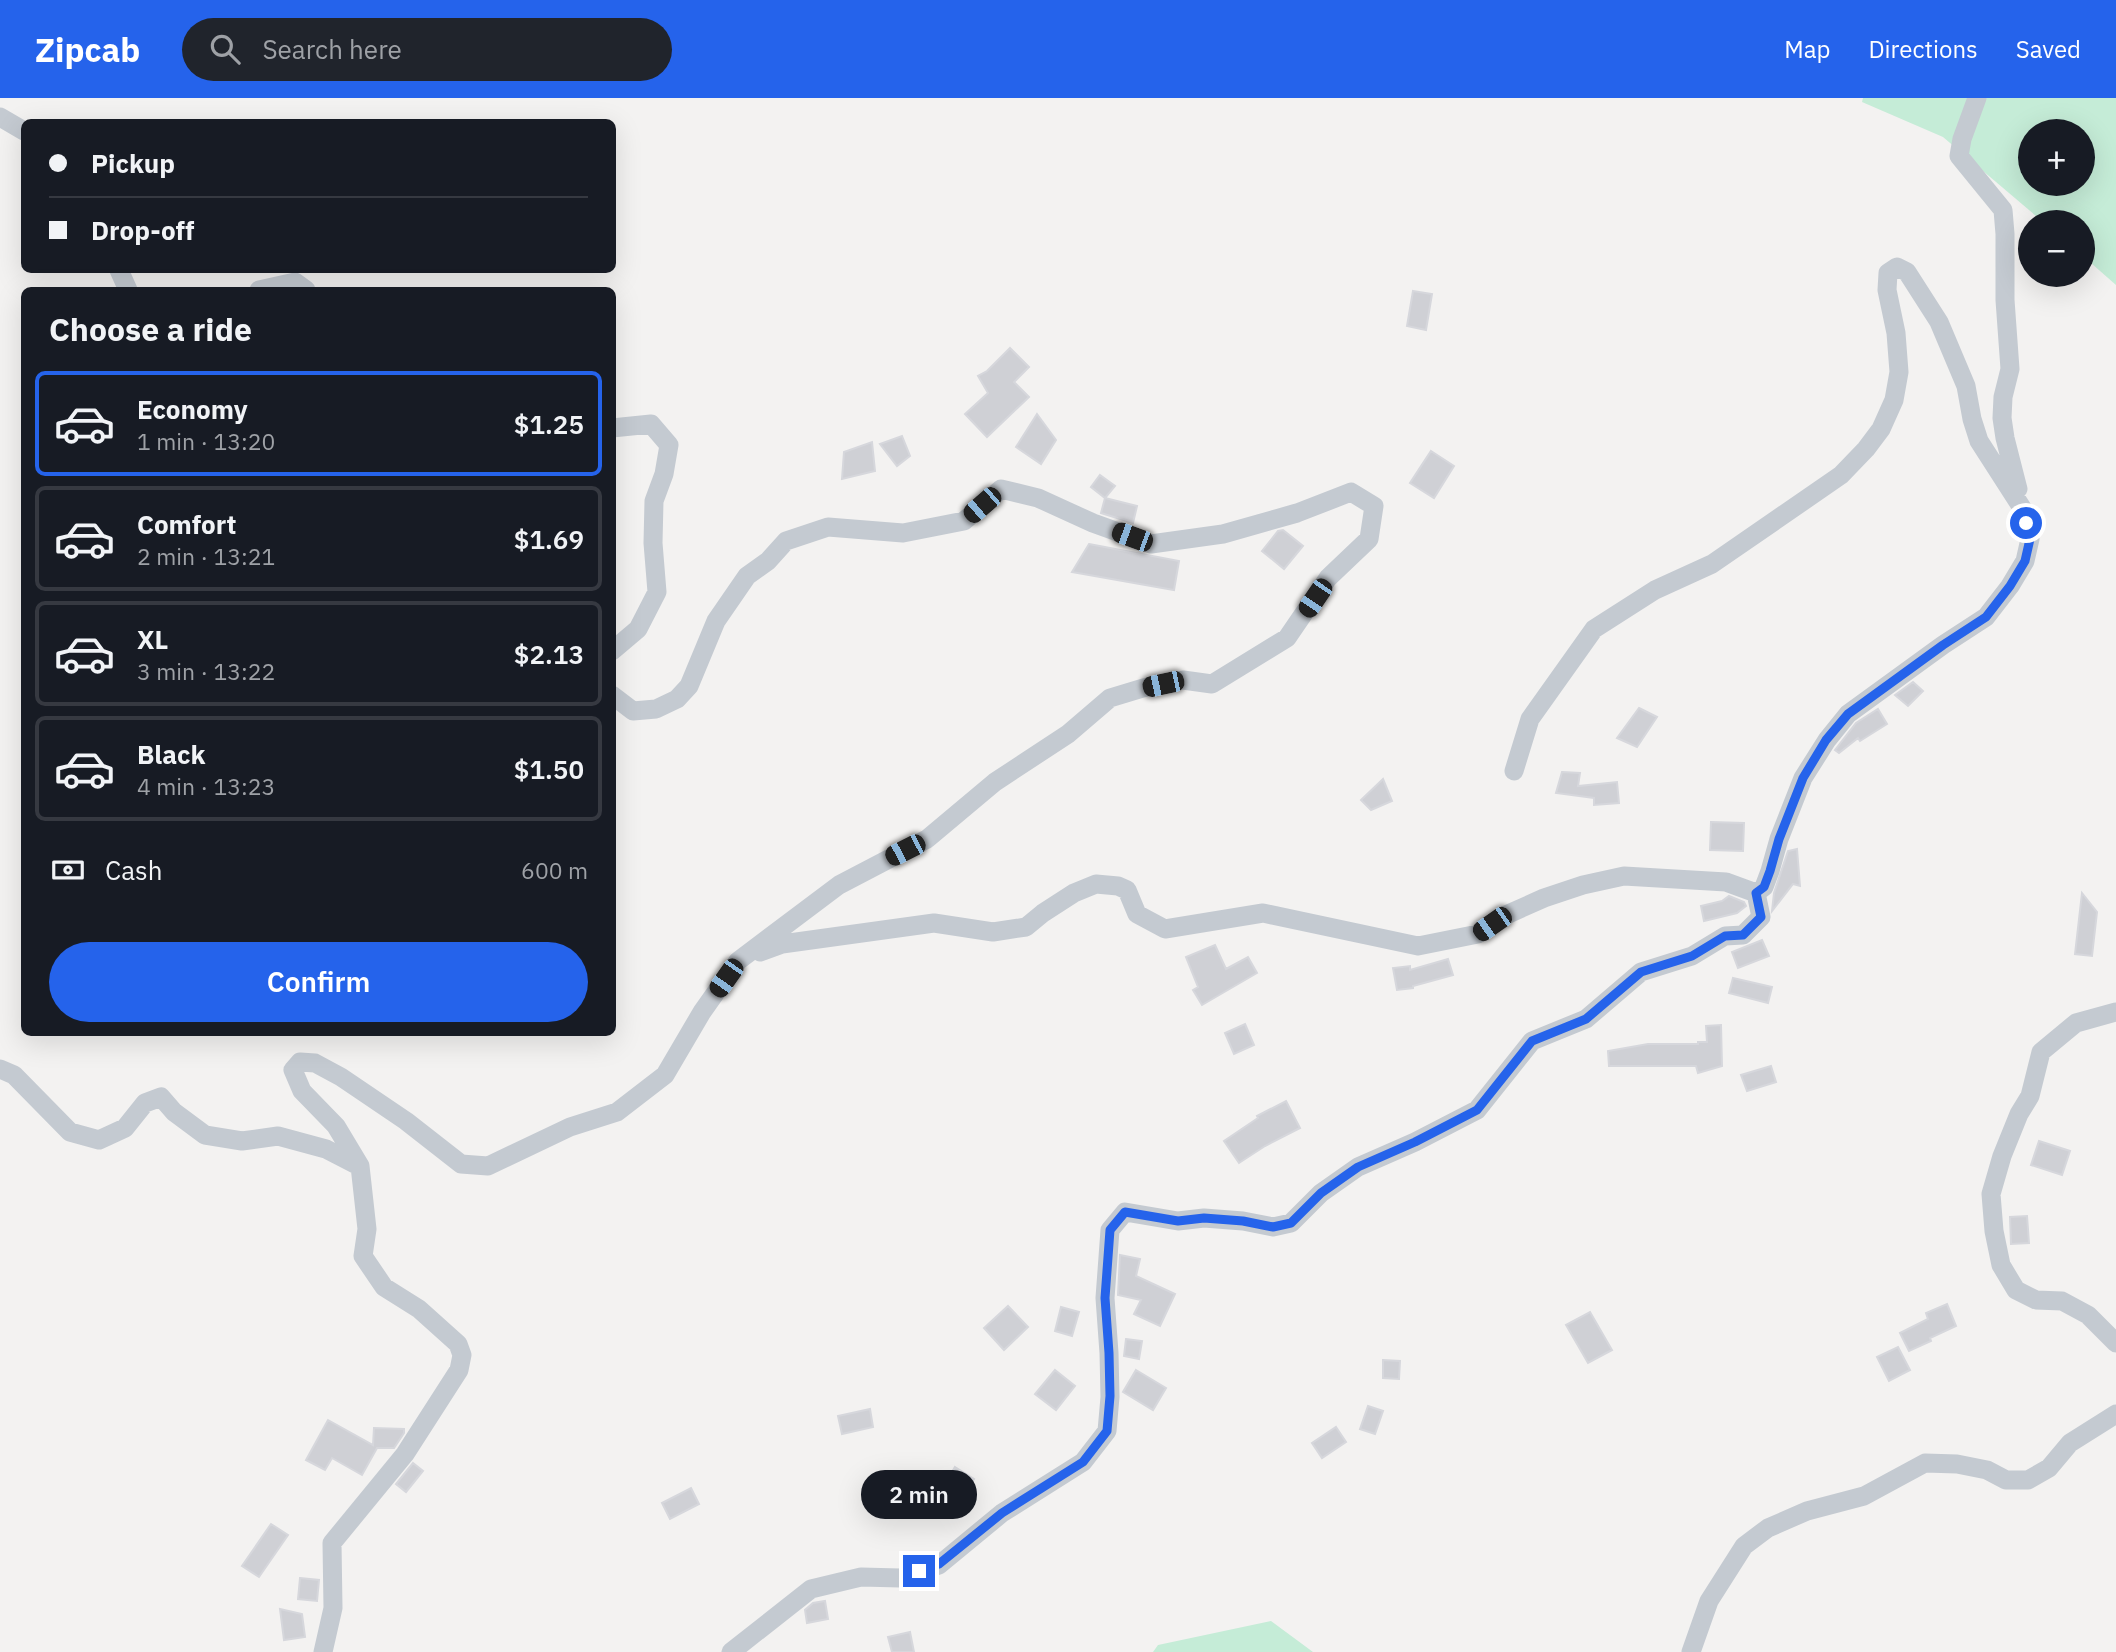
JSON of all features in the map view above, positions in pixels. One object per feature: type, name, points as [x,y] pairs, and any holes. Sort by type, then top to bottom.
[{"type":"street","points":[[1756,893],[1764,887],[1803,778],[1834,731],[1848,714],[1986,617],[2025,561],[2030,539],[2002,418],[2003,397],[2010,369],[2003,211],[1959,156],[1962,139],[1977,98]]},
{"type":"street","points":[[0,117],[21,129]]},
{"type":"street","points":[[1514,771],[1530,719],[1594,629],[1654,590],[1712,564],[1841,475],[1866,449],[1881,429],[1894,400],[1899,372],[1896,333],[1887,290],[1888,273],[1897,267],[1907,272],[1939,322],[1966,386],[1979,441],[2022,508]]},
{"type":"street","points":[[272,287],[295,282],[302,287]]},
{"type":"street","points":[[616,428],[651,424],[669,445],[664,474],[654,501],[653,543],[657,592],[638,629],[616,648]]},
{"type":"street","points":[[323,1652],[333,1608],[332,1543],[405,1454],[459,1370],[462,1355],[458,1344],[419,1309],[384,1287],[363,1256],[367,1229],[360,1166],[336,1126],[302,1091],[293,1070],[300,1062],[315,1063],[341,1077],[407,1121],[461,1164],[488,1166],[570,1127],[617,1112],[665,1075],[702,1012],[738,961],[839,885],[927,839],[995,782],[1068,734],[1110,698],[1183,680],[1212,684],[1287,638],[1328,578],[1369,539],[1374,506],[1351,492],[1297,513],[1223,534],[1151,544],[1093,523],[1038,498],[1001,489],[964,521],[902,533],[828,527],[786,541],[768,561],[747,576],[716,621],[689,686],[677,699],[656,709],[633,711],[616,698]]},
{"type":"street","points":[[738,961],[782,944],[934,923],[993,932],[1026,927],[1074,893],[1096,884],[1128,890],[1137,914],[1165,929],[1263,913],[1418,946],[1478,934],[1506,915],[1544,898],[1583,885],[1624,876],[1727,882],[1756,893]]},
{"type":"street","points":[[732,1652],[811,1589],[861,1577],[900,1578],[939,1564],[1002,1513],[1083,1462],[1107,1431],[1110,1364],[1105,1298],[1110,1230],[1125,1212],[1178,1221],[1204,1218],[1273,1227],[1291,1223],[1321,1193],[1358,1167],[1477,1110],[1532,1041],[1586,1019],[1641,972],[1692,956],[1725,936],[1743,935],[1761,917],[1756,893]]},
{"type":"street","points":[[2116,1012],[2076,1023],[2040,1052],[2030,1096],[2019,1114],[2002,1156],[1991,1194],[1994,1231],[2001,1265],[2016,1290],[2036,1300],[2062,1301],[2088,1315],[2116,1343]]},
{"type":"street","points":[[0,1069],[14,1075],[70,1132],[99,1140],[125,1128],[145,1102],[161,1097],[174,1112],[205,1135],[242,1141],[278,1136],[326,1149],[360,1166]]},
{"type":"street","points":[[1691,1652],[1709,1601],[1744,1546],[1768,1528],[1807,1511],[1864,1496],[1925,1463],[1957,1464],[1987,1470],[2006,1480],[2028,1479],[2049,1468],[2070,1443],[2116,1414]]},
{"type":"green space","points":[[1863,98],[2116,98],[2116,285],[2095,267],[2095,210],[2029,210],[1943,137],[1862,102]]},
{"type":"green space","points":[[1271,1621],[1313,1652],[1153,1652],[1158,1645]]},
{"type":"building","points":[[1413,291],[1432,294],[1426,330],[1407,326]]},
{"type":"building","points":[[1010,348],[1029,367],[1014,382],[1029,397],[987,437],[965,414],[988,393],[978,376],[987,371]]},
{"type":"building","points":[[1037,414],[1056,440],[1041,464],[1016,447]]},
{"type":"building","points":[[902,436],[910,456],[897,466],[880,444]]},
{"type":"building","points":[[872,442],[875,471],[842,479],[844,452]]},
{"type":"building","points":[[1431,451],[1454,466],[1434,498],[1410,483]]},
{"type":"building","points":[[1100,475],[1115,486],[1105,498],[1091,487]]},
{"type":"building","points":[[1105,498],[1137,506],[1133,523],[1101,513]]},
{"type":"building","points":[[1283,530],[1303,546],[1284,569],[1262,551],[1278,531]]},
{"type":"building","points":[[1089,544],[1179,561],[1174,590],[1072,572]]},
{"type":"building","points":[[1913,682],[1923,691],[1908,706],[1895,695]]},
{"type":"building","points":[[1639,708],[1657,717],[1637,747],[1617,738]]},
{"type":"building","points":[[1878,709],[1887,724],[1860,741],[1858,738],[1839,753],[1835,750],[1856,723]]},
{"type":"building","points":[[1562,772],[1580,773],[1578,786],[1617,782],[1619,803],[1594,805],[1594,798],[1556,793]]},
{"type":"building","points":[[1383,779],[1392,801],[1371,810],[1361,800]]},
{"type":"building","points":[[1711,822],[1744,823],[1743,851],[1710,850]]},
{"type":"building","points":[[1797,849],[1800,886],[1793,884],[1772,911],[1774,893],[1788,851]]},
{"type":"building","points":[[2082,893],[2097,912],[2092,956],[2075,954]]},
{"type":"building","points":[[1729,896],[1744,902],[1746,906],[1737,913],[1704,921],[1701,906],[1722,901]]},
{"type":"building","points":[[1762,940],[1769,956],[1738,968],[1732,952]]},
{"type":"building","points":[[1215,945],[1226,969],[1248,957],[1257,973],[1202,1005],[1193,990],[1198,987],[1186,957]]},
{"type":"building","points":[[1448,959],[1453,975],[1413,988],[1397,990],[1393,968],[1410,966],[1410,970]]},
{"type":"building","points":[[1733,978],[1772,987],[1768,1003],[1729,993]]},
{"type":"building","points":[[1245,1024],[1254,1045],[1234,1054],[1225,1033]]},
{"type":"building","points":[[1721,1025],[1722,1066],[1698,1073],[1696,1066],[1609,1066],[1608,1051],[1648,1044],[1707,1042],[1706,1026]]},
{"type":"building","points":[[1771,1066],[1776,1082],[1747,1091],[1741,1075]]},
{"type":"building","points":[[1286,1101],[1300,1128],[1239,1163],[1224,1141],[1258,1118],[1257,1116]]},
{"type":"building","points":[[2039,1141],[2070,1151],[2062,1175],[2031,1165]]},
{"type":"building","points":[[2027,1216],[2029,1243],[2011,1244],[2010,1217]]},
{"type":"building","points":[[1120,1255],[1140,1259],[1136,1276],[1175,1294],[1160,1326],[1134,1314],[1141,1300],[1118,1295]]},
{"type":"building","points":[[1947,1304],[1956,1326],[1909,1351],[1900,1333],[1928,1319],[1926,1313]]},
{"type":"building","points":[[1008,1306],[1028,1327],[1004,1350],[984,1328]]},
{"type":"building","points":[[1061,1307],[1079,1312],[1072,1336],[1055,1331]]},
{"type":"building","points":[[1590,1312],[1612,1350],[1588,1363],[1566,1325]]},
{"type":"building","points":[[1126,1339],[1142,1341],[1139,1359],[1124,1356]]},
{"type":"building","points":[[1898,1347],[1910,1370],[1889,1381],[1877,1357]]},
{"type":"building","points":[[1383,1360],[1400,1361],[1399,1379],[1383,1378]]},
{"type":"building","points":[[1055,1370],[1075,1386],[1056,1410],[1035,1394]]},
{"type":"building","points":[[1136,1370],[1166,1388],[1153,1410],[1123,1392]]},
{"type":"building","points":[[1368,1406],[1383,1411],[1375,1434],[1360,1429]]},
{"type":"building","points":[[870,1409],[873,1427],[842,1434],[838,1416]]},
{"type":"building","points":[[328,1420],[373,1445],[374,1428],[404,1429],[404,1433],[394,1448],[377,1448],[362,1475],[332,1458],[325,1470],[306,1460]]},
{"type":"building","points":[[1336,1427],[1346,1442],[1322,1458],[1312,1443]]},
{"type":"building","points":[[413,1463],[423,1471],[406,1492],[396,1484]]},
{"type":"building","points":[[955,1467],[974,1479],[965,1493],[946,1482]]},
{"type":"building","points":[[691,1488],[699,1504],[670,1519],[662,1503]]},
{"type":"building","points":[[271,1524],[288,1535],[259,1577],[242,1566]]},
{"type":"building","points":[[300,1578],[319,1580],[317,1601],[298,1599]]},
{"type":"building","points":[[825,1601],[828,1619],[807,1623],[805,1610],[813,1603]]},
{"type":"building","points":[[280,1609],[302,1614],[305,1637],[284,1640]]},
{"type":"building","points":[[910,1632],[914,1652],[892,1652],[888,1637]]},
{"type":"route","points":[[919,1571],[939,1564],[1002,1513],[1083,1462],[1107,1431],[1110,1396],[1105,1298],[1110,1230],[1125,1212],[1178,1221],[1204,1218],[1273,1227],[1291,1223],[1321,1193],[1358,1167],[1477,1110],[1532,1041],[1586,1019],[1641,972],[1692,956],[1725,936],[1743,935],[1761,917],[1756,893],[1764,887],[1803,778],[1826,740],[1848,714],[1986,617],[2025,561],[2030,539],[2026,523]]}]
